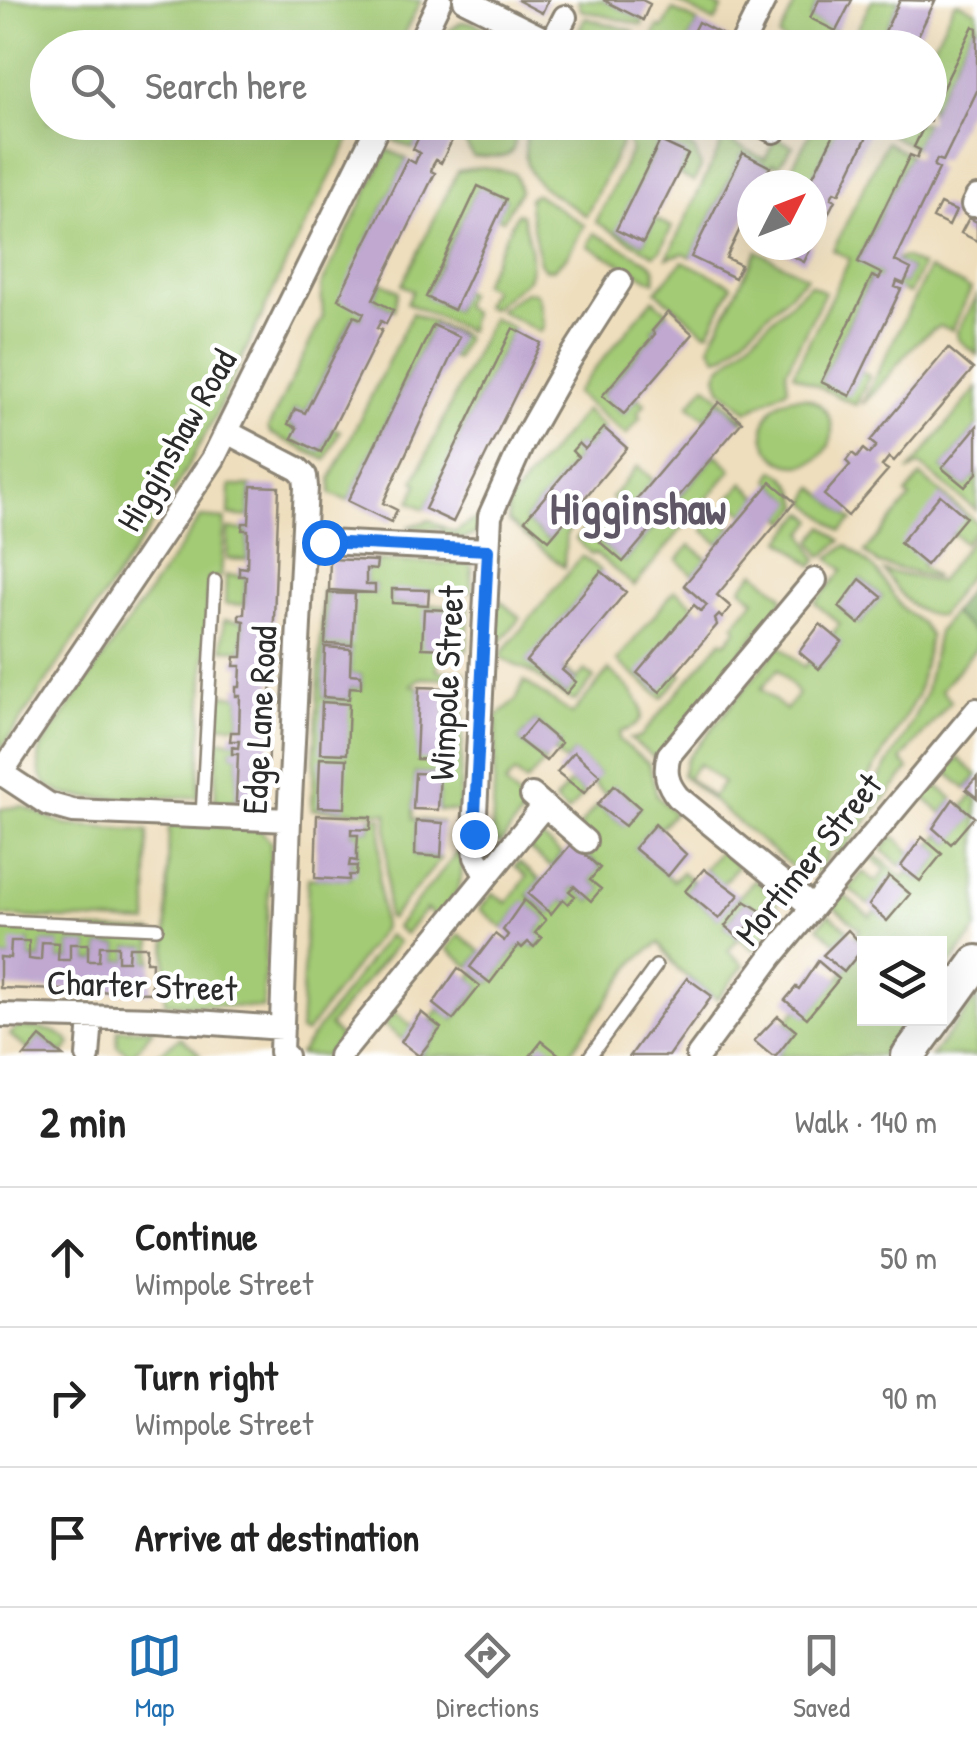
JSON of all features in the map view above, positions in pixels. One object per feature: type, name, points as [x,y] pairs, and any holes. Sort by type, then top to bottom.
[{"type":"main road","points":[[947,1004],[977,962]]},
{"type":"main road","points":[[908,1056],[930,1026]]},
{"type":"street","points":[[426,30],[440,0]]},
{"type":"street","points":[[465,0],[522,30]]},
{"type":"street","points":[[749,30],[764,0]]},
{"type":"street","points":[[558,30],[564,17]]},
{"type":"street","name":"Higginshaw Road","points":[[0,774],[193,494],[371,140]]},
{"type":"street","name":"Wimpole Street","points":[[486,876],[476,858],[474,834],[490,516],[500,488],[567,364],[620,281]]},
{"type":"street","name":"Edge Lane Road","points":[[227,432],[284,461],[304,476],[305,541],[288,820],[281,1052],[286,1056]]},
{"type":"street","name":"Wimpole Street","points":[[305,541],[488,550]]},
{"type":"street","points":[[812,906],[678,797],[670,787],[665,768],[669,755],[815,580]]},
{"type":"street","name":"Mortimer Street","points":[[698,1056],[812,906],[977,710]]},
{"type":"street","points":[[0,774],[60,808],[288,820]]},
{"type":"street","points":[[340,1056],[486,876],[538,801],[585,841]]},
{"type":"street","name":"Charter Street","points":[[0,1015],[156,1019],[282,1028]]},
{"type":"street","points":[[88,1056],[90,1019]]},
{"type":"lane","points":[[202,816],[215,582]]},
{"type":"lane","points":[[0,921],[157,928]]},
{"type":"lane","points":[[590,1056],[656,966]]},
{"type":"green space","points":[[0,0],[421,0],[406,30],[30,30],[30,140],[349,140],[286,263],[213,421],[171,496],[0,751]]},
{"type":"green space","points":[[578,0],[603,0],[643,20],[642,25],[581,10]]},
{"type":"green space","points":[[673,0],[704,0],[722,9],[715,22]]},
{"type":"green space","points":[[797,0],[819,0],[810,18],[834,30],[782,30]]},
{"type":"green space","points":[[872,0],[900,0],[885,30],[857,30]]},
{"type":"green space","points":[[958,2],[977,11],[977,28],[973,26],[947,79],[947,30],[941,30]]},
{"type":"green space","points":[[673,10],[698,22],[694,30],[656,30],[663,28]]},
{"type":"green space","points":[[585,18],[630,30],[579,30]]},
{"type":"green space","points":[[462,22],[489,30],[450,30]]},
{"type":"green space","points":[[393,140],[418,140],[413,149]]},
{"type":"green space","points":[[515,140],[511,152],[500,157],[473,157],[465,142]]},
{"type":"green space","points":[[619,140],[621,144],[586,216],[536,180],[525,157],[526,142]]},
{"type":"green space","points":[[628,140],[675,140],[695,150],[701,167],[694,182],[678,174],[687,154],[660,141],[617,230],[643,243],[655,219],[672,227],[654,255],[596,222],[631,151]]},
{"type":"green space","points":[[724,140],[765,159],[775,140],[793,146],[778,166],[773,163],[770,167],[742,154],[691,257],[684,253],[667,258]]},
{"type":"green space","points":[[807,140],[831,140],[816,170],[790,170]]},
{"type":"green space","points":[[886,142],[910,155],[858,261],[882,274],[879,279],[871,277],[821,382],[861,372],[869,376],[856,405],[793,374],[850,259],[833,250]]},
{"type":"green space","points":[[388,150],[407,159],[363,249],[364,313],[361,319],[353,316],[305,413],[295,409],[288,423],[321,452],[333,428],[340,431],[326,460],[270,433],[268,428],[323,316],[321,286]]},
{"type":"green space","points":[[484,167],[515,173],[520,191],[503,220],[497,217],[506,199],[478,187],[426,296],[454,310],[462,291],[468,293],[462,305],[472,313],[468,331],[407,303],[413,290],[402,285],[458,171]]},
{"type":"green space","points":[[536,194],[584,225],[568,255],[553,269],[545,269],[540,263],[529,207],[529,198]]},
{"type":"green space","points":[[517,213],[522,215],[531,255],[528,279],[491,309],[484,306],[492,289],[482,284]]},
{"type":"green space","points":[[594,233],[649,262],[655,269],[655,282],[588,246]]},
{"type":"green space","points":[[904,257],[922,266],[909,294],[895,287],[897,281],[904,284],[911,269],[895,261]]},
{"type":"green space","points":[[752,260],[774,260],[807,277],[725,355],[717,357],[710,347]]},
{"type":"green space","points":[[683,261],[732,285],[709,332],[656,291]]},
{"type":"green space","points":[[929,269],[971,289],[952,330],[940,326],[918,341],[862,404]]},
{"type":"green space","points":[[382,282],[398,291],[394,310],[373,299]]},
{"type":"green space","points":[[810,284],[825,292],[786,371],[788,388],[748,411],[721,389],[717,376],[720,368]]},
{"type":"green space","points":[[525,292],[538,296],[544,327],[540,332],[498,310]]},
{"type":"green space","points":[[977,296],[977,355],[958,339],[957,332]]},
{"type":"green space","points":[[653,299],[668,312],[652,330],[655,334],[602,395],[623,414],[638,398],[645,404],[637,414],[641,417],[626,435],[575,393]]},
{"type":"green space","points":[[412,313],[466,337],[456,359],[451,357],[459,337],[433,325],[348,501],[331,494],[331,478]]},
{"type":"green space","points":[[492,318],[513,328],[425,509],[410,502],[418,484],[414,481]]},
{"type":"green space","points":[[706,385],[745,419],[742,422],[719,402],[705,418],[689,405]]},
{"type":"green space","points":[[977,388],[977,426],[942,468],[965,487],[977,473],[977,511],[920,465],[908,472]]},
{"type":"green space","points":[[798,397],[822,407],[832,431],[822,455],[798,465],[774,455],[764,431],[774,407]]},
{"type":"green space","points":[[585,410],[604,428],[585,449],[579,444],[572,451],[578,457],[525,520],[548,540],[563,523],[570,529],[566,535],[564,567],[508,522],[508,503]]},
{"type":"green space","points":[[716,454],[732,469],[634,586],[576,539],[598,513],[614,526],[601,543],[624,562]]},
{"type":"green space","points":[[638,466],[653,480],[627,512],[611,498]]},
{"type":"green space","points":[[774,470],[788,480],[799,500],[800,506],[788,522],[782,517],[794,502],[769,480]]},
{"type":"green space","points":[[921,476],[977,523],[964,543],[953,533],[923,563],[921,566],[936,578],[879,564],[865,552],[910,498],[906,494]]},
{"type":"green space","points":[[743,483],[759,497],[745,514],[728,500]]},
{"type":"green space","points":[[230,486],[251,486],[249,517],[229,515]]},
{"type":"green space","points":[[814,487],[853,520],[841,531],[807,502]]},
{"type":"green space","points":[[805,512],[814,520],[804,533],[817,560],[813,566],[782,540]]},
{"type":"green space","points":[[716,515],[732,528],[719,544],[703,530]]},
{"type":"green space","points":[[201,517],[225,519],[221,577],[209,578],[198,797],[88,797],[61,793],[41,775],[41,748]]},
{"type":"green space","points":[[430,520],[455,533],[471,521],[480,521],[476,534],[464,539],[443,536],[442,529],[407,527]]},
{"type":"green space","points":[[824,526],[841,541],[822,557],[812,541]]},
{"type":"green space","points":[[228,529],[248,530],[247,560],[227,559]]},
{"type":"green space","points":[[977,533],[970,573],[940,616],[914,607],[884,571],[938,582]]},
{"type":"green space","points":[[690,545],[707,559],[693,575],[677,560]]},
{"type":"green space","points":[[847,545],[876,570],[902,608],[930,636],[917,696],[840,828],[825,862],[814,873],[798,872],[682,775],[686,760],[780,646],[804,667],[810,661],[819,669],[841,643],[832,634],[840,624],[815,603],[843,570],[829,558]],"holes":[[[861,579],[882,597],[859,624],[840,608]],[[778,669],[798,694],[786,710],[761,689]],[[699,764],[723,783],[712,797],[687,777]]]},
{"type":"green space","points":[[582,556],[601,571],[527,661],[566,694],[576,682],[562,670],[577,679],[585,670],[594,678],[575,701],[501,654]]},
{"type":"green space","points":[[377,561],[472,567],[471,592],[392,590],[392,603],[469,607],[467,651],[446,649],[448,611],[438,649],[437,671],[465,672],[465,679],[420,678],[411,685],[419,687],[417,759],[446,688],[465,689],[459,811],[438,810],[439,774],[415,773],[413,819],[443,822],[417,822],[415,855],[441,859],[390,919],[387,813],[312,809],[323,590],[375,593],[375,585],[366,585],[366,569],[376,569]],"holes":[[[328,593],[354,594],[325,644]],[[325,648],[351,649],[350,674],[361,675],[361,688],[350,687],[349,699],[323,697]]]},
{"type":"green space","points":[[755,572],[783,600],[656,759],[630,739],[640,737],[722,640],[726,643],[737,629],[734,625],[755,600],[741,588]]},
{"type":"green space","points":[[226,575],[246,576],[244,605],[225,604]]},
{"type":"green space","points":[[977,577],[977,635],[952,613]]},
{"type":"green space","points":[[675,590],[694,605],[677,671],[682,675],[662,698],[617,661]]},
{"type":"green space","points":[[498,599],[520,618],[493,651],[494,602]]},
{"type":"green space","points":[[952,613],[977,635],[977,647],[941,690],[951,701],[901,760],[909,769],[831,865],[842,838],[904,738],[925,695],[938,632]]},
{"type":"green space","points":[[224,620],[244,621],[242,650],[222,649]]},
{"type":"green space","points":[[609,670],[625,684],[642,711],[634,727],[620,732],[619,740],[649,764],[657,796],[674,813],[661,828],[654,824],[635,848],[673,881],[682,872],[693,881],[686,891],[718,918],[755,880],[777,898],[777,919],[754,950],[739,938],[728,951],[744,965],[717,999],[678,970],[659,943],[636,960],[568,1056],[420,1056],[441,1028],[431,1019],[439,1009],[454,1020],[480,986],[470,978],[475,971],[490,983],[519,945],[522,948],[528,942],[535,947],[541,938],[535,933],[546,920],[524,901],[504,929],[480,909],[493,893],[507,903],[527,877],[515,866],[519,862],[540,880],[528,895],[550,914],[563,899],[568,904],[574,897],[569,891],[574,886],[591,901],[601,889],[590,880],[600,867],[581,851],[581,824],[597,805],[624,825],[640,808],[614,786],[606,795],[593,783],[599,774],[574,753],[565,762],[554,752],[561,743],[535,721],[519,740],[546,761],[526,782],[515,773],[505,784],[527,807],[500,844],[492,837],[497,716],[516,700],[524,681],[572,714]],"holes":[[[745,901],[760,911],[738,937],[725,926]]]},
{"type":"green space","points":[[220,695],[240,696],[239,725],[219,725]]},
{"type":"green space","points":[[218,740],[239,741],[238,748],[232,748],[232,754],[238,754],[236,802],[215,801]]},
{"type":"green space","points":[[958,758],[977,775],[966,789],[946,772]]},
{"type":"green space","points":[[571,782],[584,793],[568,813],[555,801]]},
{"type":"green space","points":[[935,784],[953,799],[942,813],[924,798]]},
{"type":"green space","points":[[973,795],[977,798],[977,929],[947,970],[947,936],[857,938],[855,936],[860,929],[834,907],[844,895],[870,917],[876,911],[888,920],[910,894],[890,877],[869,905],[849,889],[863,872],[876,882],[886,870],[873,859],[876,855],[903,878],[908,872],[920,881],[942,854],[931,845],[940,835],[951,843],[973,817],[963,807]]},
{"type":"green space","points":[[22,806],[66,825],[148,831],[148,923],[0,916],[0,809]]},
{"type":"green space","points":[[371,817],[382,818],[379,881],[383,928],[306,1033],[300,1031],[308,878],[349,879],[356,867],[349,866],[350,860],[357,860],[358,836],[351,835],[351,829],[370,830]]},
{"type":"green space","points":[[169,825],[259,828],[271,843],[263,1008],[165,1003]]},
{"type":"green space","points":[[540,836],[561,854],[551,867],[529,849]]},
{"type":"green space","points":[[893,836],[912,853],[901,866],[882,850]]},
{"type":"green space","points":[[462,847],[461,878],[451,901],[438,919],[426,909],[405,934],[396,927]]},
{"type":"green space","points":[[720,851],[738,866],[722,884],[704,869]]},
{"type":"green space","points":[[829,914],[848,930],[836,943],[818,927]]},
{"type":"green space","points":[[0,926],[152,932],[152,962],[146,962],[146,947],[129,947],[128,961],[118,961],[118,946],[100,946],[99,961],[88,961],[88,945],[70,944],[70,960],[58,960],[58,943],[42,942],[41,960],[29,959],[29,941],[10,958],[0,957]]},
{"type":"green space","points":[[459,934],[481,952],[470,967],[447,949]]},
{"type":"green space","points":[[388,935],[398,942],[329,1026],[341,1037],[325,1056],[299,1054]]},
{"type":"green space","points":[[857,956],[857,1026],[904,1026],[880,1056],[776,1056],[796,1031],[786,1022],[797,1009],[807,1017]]},
{"type":"green space","points":[[977,998],[977,1056],[931,1056]]},
{"type":"green space","points":[[394,1012],[413,1027],[403,1040],[384,1025]]},
{"type":"green space","points":[[17,1027],[53,1032],[71,1044],[62,1055],[40,1037],[29,1051],[10,1035]]},
{"type":"green space","points":[[154,1028],[132,1056],[117,1046],[118,1030]]},
{"type":"green space","points":[[181,1037],[199,1056],[155,1056]]},
{"type":"building","points":[[517,0],[548,0],[542,13]]},
{"type":"building","points":[[603,0],[642,0],[650,4],[643,20]]},
{"type":"building","points":[[819,0],[852,0],[837,30],[810,18]]},
{"type":"building","points":[[900,0],[935,1],[921,30],[886,30]]},
{"type":"building","points":[[698,22],[713,30],[694,30]]},
{"type":"building","points":[[973,26],[977,28],[977,91],[943,161],[937,159],[934,166],[939,169],[895,261],[911,269],[904,284],[897,281],[895,287],[901,289],[850,396],[821,382],[872,276],[879,279],[882,274],[858,262],[910,155],[917,158],[920,150],[914,147],[917,140],[947,140],[947,79]]},
{"type":"building","points":[[417,140],[452,140],[441,163],[436,160],[433,165],[431,171],[435,173],[373,299],[393,310],[386,324],[381,321],[377,328],[382,330],[321,452],[292,438],[297,428],[288,424],[295,409],[305,413],[354,316],[361,319],[364,313],[338,299],[407,159],[415,163],[420,153],[413,149]]},
{"type":"building","points":[[831,140],[865,140],[839,194],[834,192],[831,198],[835,200],[827,216],[827,170],[816,170]]},
{"type":"building","points":[[660,141],[688,154],[643,243],[616,230]]},
{"type":"building","points":[[743,153],[770,167],[737,170],[737,235],[726,258],[741,265],[735,278],[691,257]]},
{"type":"building","points":[[478,186],[506,199],[454,310],[426,297]]},
{"type":"building","points":[[940,204],[956,211],[949,226],[933,218]]},
{"type":"building","points":[[969,218],[977,222],[977,241],[961,233]]},
{"type":"building","points":[[668,312],[693,334],[624,414],[602,396],[655,334],[652,331]]},
{"type":"building","points":[[433,325],[460,337],[383,503],[397,510],[391,522],[348,501]]},
{"type":"building","points":[[513,328],[541,343],[453,522],[425,509]]},
{"type":"building","points":[[948,348],[973,369],[894,461],[889,457],[882,466],[888,470],[848,516],[824,495],[850,465],[846,461],[852,453],[857,457],[863,449],[869,454],[872,451],[876,446],[870,441]]},
{"type":"building","points":[[719,402],[742,422],[623,562],[600,542]]},
{"type":"building","points":[[977,426],[977,473],[965,487],[942,468]]},
{"type":"building","points":[[604,428],[627,448],[549,540],[525,520],[578,457],[572,451],[579,443],[585,449]]},
{"type":"building","points":[[771,482],[795,502],[717,595],[731,607],[722,618],[719,615],[715,619],[717,625],[660,692],[637,673],[694,605],[701,611],[707,605],[684,585]]},
{"type":"building","points":[[251,486],[279,487],[267,803],[236,802],[238,754],[232,754],[232,747],[238,748],[239,741],[230,741],[231,732],[239,732],[240,696],[236,696],[236,687],[240,687],[241,666],[234,666],[235,657],[242,657],[244,621],[239,620],[239,614],[244,614],[246,576],[239,576],[239,567],[247,568],[248,530],[242,530],[243,523],[249,523]]},
{"type":"building","points":[[940,495],[966,517],[926,565],[900,543]]},
{"type":"building","points":[[330,559],[377,561],[376,570],[366,569],[366,585],[375,585],[375,593],[329,590]]},
{"type":"building","points":[[601,571],[626,592],[562,670],[576,682],[566,694],[526,661]]},
{"type":"building","points":[[860,579],[882,597],[859,624],[839,607]]},
{"type":"building","points":[[392,589],[429,590],[428,605],[392,603]]},
{"type":"building","points":[[328,593],[355,594],[352,645],[325,644]]},
{"type":"building","points":[[424,609],[448,610],[446,649],[422,648]]},
{"type":"building","points":[[820,624],[842,642],[819,669],[799,652]]},
{"type":"building","points":[[325,647],[351,649],[350,674],[361,675],[361,688],[350,687],[349,699],[323,697]]},
{"type":"building","points":[[419,687],[446,688],[443,760],[416,759]]},
{"type":"building","points":[[322,702],[349,704],[347,754],[320,753]]},
{"type":"building","points":[[535,721],[561,743],[546,761],[519,740]]},
{"type":"building","points":[[574,752],[600,775],[584,793],[557,772]]},
{"type":"building","points":[[320,758],[347,759],[345,808],[318,807]]},
{"type":"building","points":[[415,773],[440,774],[438,810],[413,809]]},
{"type":"building","points":[[977,777],[977,798],[966,789]]},
{"type":"building","points":[[614,785],[640,808],[625,826],[597,805]]},
{"type":"building","points":[[953,799],[974,817],[951,844],[933,828]]},
{"type":"building","points":[[317,815],[371,817],[370,830],[351,829],[351,835],[358,835],[357,861],[350,860],[349,866],[357,866],[356,875],[349,875],[349,880],[315,878]]},
{"type":"building","points":[[416,821],[443,823],[441,857],[415,855]]},
{"type":"building","points":[[655,824],[686,854],[668,876],[634,848]]},
{"type":"building","points":[[922,837],[942,854],[920,881],[901,866]]},
{"type":"building","points":[[572,843],[600,868],[590,880],[601,889],[591,901],[574,886],[569,891],[575,896],[568,904],[563,899],[551,914],[528,894]]},
{"type":"building","points":[[704,869],[739,895],[719,919],[685,891]]},
{"type":"building","points":[[889,876],[910,894],[887,921],[869,905]]},
{"type":"building","points":[[524,900],[546,920],[535,933],[542,938],[534,947],[528,942],[522,948],[519,945],[490,983],[470,967],[495,934],[504,941],[508,935],[503,930]]},
{"type":"building","points":[[745,901],[761,911],[739,938],[725,926]]},
{"type":"building","points":[[848,930],[857,940],[857,956],[844,972],[823,955]]},
{"type":"building","points":[[11,941],[29,941],[29,959],[36,960],[41,960],[42,942],[59,943],[58,960],[70,960],[70,944],[88,944],[88,961],[99,961],[100,946],[118,946],[118,961],[128,961],[129,947],[147,947],[146,962],[152,962],[151,993],[0,988],[0,957],[10,958]]},
{"type":"building","points":[[818,961],[839,979],[807,1018],[785,1000],[796,987],[799,989]]},
{"type":"building","points":[[458,968],[480,986],[453,1020],[433,1004]]},
{"type":"building","points":[[687,978],[712,996],[669,1056],[630,1056]]},
{"type":"building","points":[[421,1012],[441,1028],[419,1056],[401,1042]]},
{"type":"building","points":[[778,1016],[796,1031],[772,1056],[754,1041]]},
{"type":"building","points":[[40,1037],[63,1056],[24,1056]]},
{"type":"building","points":[[542,1041],[561,1056],[530,1056]]},
{"type":"district","name":"Higginshaw","points":[[638,507]]},
{"type":"route","points":[[324,542],[488,550],[474,834]]}]
